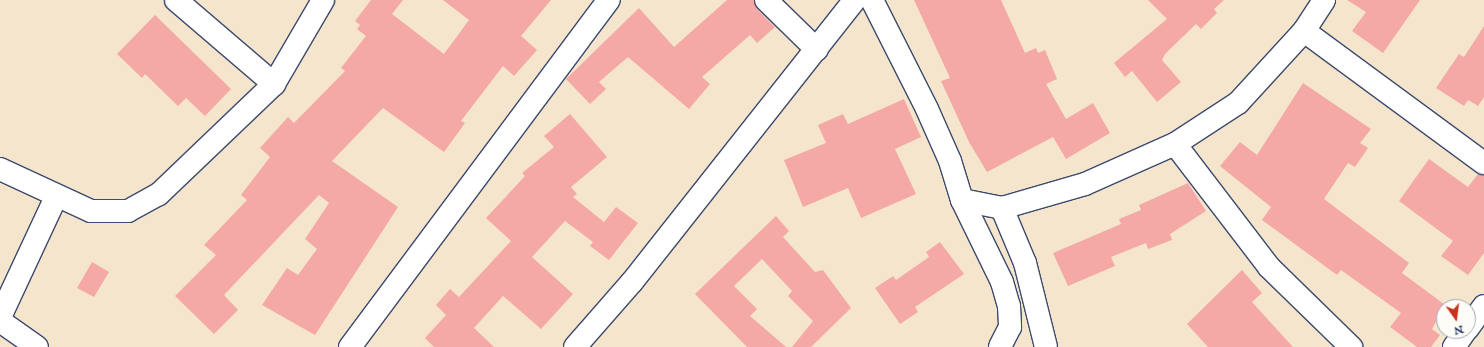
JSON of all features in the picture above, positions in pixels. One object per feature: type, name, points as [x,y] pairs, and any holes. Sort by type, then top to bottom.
[{"type":"street","points":[[176,0],[274,84]]},
{"type":"street","points":[[0,169],[56,197],[91,211],[128,212],[159,194],[274,84],[323,0]]},
{"type":"street","points":[[350,347],[609,0]]},
{"type":"street","points":[[766,0],[818,50]]},
{"type":"street","points":[[575,347],[632,282],[818,50],[855,0]]},
{"type":"street","points":[[872,0],[927,109],[950,161],[962,200],[1002,282],[1009,306],[1010,327],[1000,347]]},
{"type":"street","points":[[962,200],[1002,208],[1085,184],[1175,144],[1238,103],[1304,31],[1324,0]]},
{"type":"street","points":[[1304,31],[1484,164]]},
{"type":"street","points":[[1175,144],[1269,267],[1351,347]]},
{"type":"street","points":[[0,317],[56,197]]},
{"type":"street","points":[[1002,208],[1026,263],[1046,347]]},
{"type":"street","points":[[1476,317],[1484,306]]},
{"type":"street","points":[[0,321],[37,347]]},
{"type":"building","points":[[371,0],[403,0],[392,14],[444,54],[469,20],[443,0],[551,0],[521,36],[537,50],[514,76],[503,66],[461,121],[465,123],[444,152],[383,108],[332,161],[398,207],[315,335],[262,305],[287,268],[298,275],[317,249],[305,239],[329,203],[319,195],[224,295],[238,310],[214,334],[175,296],[216,255],[204,245],[247,200],[241,195],[270,157],[260,148],[288,117],[294,123],[345,71],[341,68],[366,36],[357,29],[360,25],[355,21]]},
{"type":"building","points":[[727,0],[754,0],[757,9],[775,27],[757,43],[750,35],[702,77],[710,84],[689,109],[628,57],[599,82],[606,89],[590,104],[566,79],[639,8],[674,47]]},
{"type":"building","points":[[914,0],[1001,0],[1025,53],[1036,48],[1038,53],[1045,50],[1057,79],[1046,84],[1066,119],[1093,103],[1110,133],[1066,159],[1053,137],[987,172],[969,142],[941,81],[950,78]]},
{"type":"building","points":[[1148,0],[1224,0],[1214,9],[1217,13],[1201,29],[1196,24],[1165,54],[1162,60],[1181,82],[1157,102],[1132,71],[1125,77],[1114,63],[1167,19]]},
{"type":"building","points":[[1347,0],[1420,0],[1383,53],[1352,31],[1366,12]]},
{"type":"building","points":[[155,15],[231,89],[205,116],[186,98],[178,106],[145,74],[142,78],[117,54]]},
{"type":"building","points":[[1484,26],[1484,97],[1478,106],[1468,100],[1464,106],[1436,88],[1459,54],[1464,57]]},
{"type":"building","points":[[1303,83],[1371,129],[1360,143],[1368,148],[1355,167],[1348,163],[1324,199],[1409,263],[1402,273],[1437,299],[1436,322],[1432,329],[1436,332],[1437,339],[1431,347],[1417,347],[1390,327],[1401,313],[1341,270],[1337,275],[1262,220],[1271,207],[1220,166],[1240,142],[1257,155]]},
{"type":"building","points":[[904,99],[921,137],[895,149],[916,194],[861,218],[848,188],[803,207],[784,160],[826,143],[818,125],[843,114],[848,124]]},
{"type":"building","points":[[570,114],[607,157],[571,187],[577,194],[573,197],[604,222],[616,207],[638,223],[609,260],[590,246],[593,242],[565,221],[532,257],[573,294],[541,329],[503,296],[474,328],[494,347],[434,347],[425,338],[446,315],[436,305],[450,289],[459,297],[511,241],[486,218],[525,176],[522,173],[554,147],[544,136]]},
{"type":"building","points":[[1429,159],[1468,187],[1478,174],[1484,175],[1484,253],[1468,275],[1441,256],[1453,241],[1399,201]]},
{"type":"building","points":[[1188,183],[1206,211],[1170,234],[1172,240],[1148,249],[1146,243],[1111,257],[1115,266],[1068,286],[1053,253],[1121,224],[1119,219],[1141,210],[1139,205]]},
{"type":"building","points":[[776,216],[789,231],[783,237],[815,272],[823,270],[851,308],[811,347],[792,347],[813,321],[788,296],[792,291],[762,259],[734,286],[757,309],[750,316],[786,347],[747,347],[695,294]]},
{"type":"building","points":[[940,242],[964,274],[915,307],[918,312],[900,324],[875,288],[893,276],[896,280],[929,257],[926,252]]},
{"type":"building","points":[[92,262],[109,272],[94,297],[77,288]]},
{"type":"building","points":[[1242,270],[1262,293],[1252,302],[1293,347],[1208,347],[1187,324]]}]
